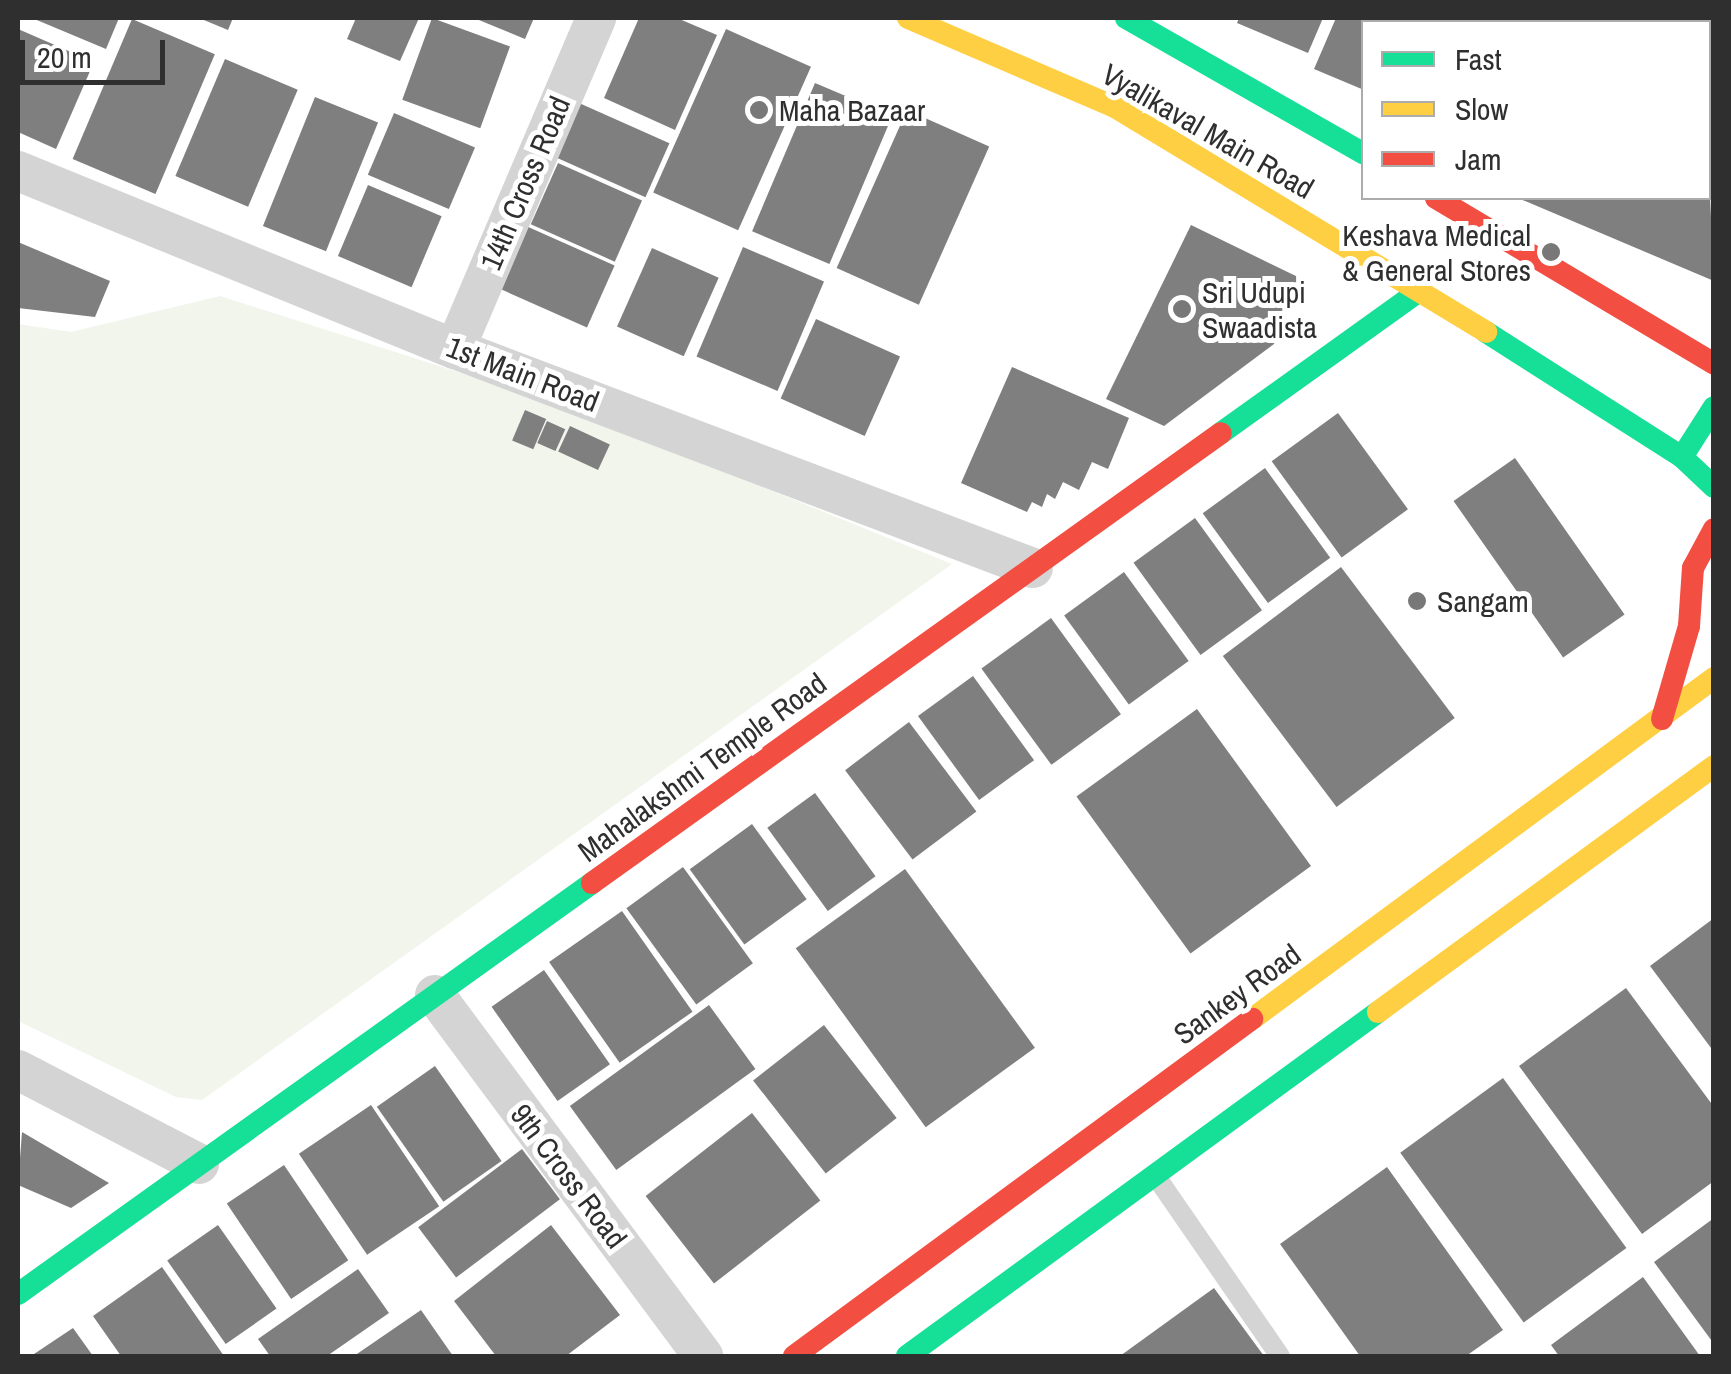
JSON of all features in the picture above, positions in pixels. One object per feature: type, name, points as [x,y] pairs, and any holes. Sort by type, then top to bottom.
[{"type":"street","name":"14th Cross Road","points":[[455,349],[596,18]]},
{"type":"street","name":"Vyalikaval Main Road","points":[[908,18],[1115,108],[1422,290],[1682,458],[1714,488]]},
{"type":"street","name":"Vyalikaval Main Road","points":[[1126,18],[1166,25],[1361,152]]},
{"type":"street","name":"1st Main Road","points":[[18,171],[455,349],[1033,568]]},
{"type":"street","points":[[1439,200],[1714,364]]},
{"type":"street","name":"Mahalakshmi Temple Road","points":[[18,1294],[1422,290]]},
{"type":"street","points":[[1682,458],[1714,407]]},
{"type":"street","points":[[1662,719],[1689,626],[1693,568],[1714,529]]},
{"type":"street","name":"Sankey Road","points":[[794,1356],[1714,678]]},
{"type":"street","points":[[908,1356],[1708,774]]},
{"type":"street","name":"9th Cross Road","points":[[435,996],[702,1356]]},
{"type":"street","points":[[18,1070],[199,1164]]},
{"type":"lane","points":[[1154,1174],[1280,1356]]},
{"type":"shaded area","points":[[220,296],[561,405],[952,564],[202,1100],[176,1097],[18,1021],[18,324],[71,332]]},
{"type":"building","points":[[32,18],[119,18],[106,49]]},
{"type":"building","points":[[199,18],[233,18],[228,30]]},
{"type":"building","points":[[356,18],[419,18],[400,61],[347,39]]},
{"type":"building","points":[[432,18],[510,46],[480,128],[402,100]]},
{"type":"building","points":[[474,18],[534,18],[525,39]]},
{"type":"building","points":[[639,18],[677,18],[717,35],[675,130],[604,98]]},
{"type":"building","points":[[1239,18],[1323,18],[1308,53],[1237,23]]},
{"type":"building","points":[[1336,18],[1423,18],[1361,20],[1361,89],[1314,69]]},
{"type":"building","points":[[1447,18],[1579,18],[1512,20]]},
{"type":"building","points":[[1650,18],[1656,20],[1582,20]]},
{"type":"building","points":[[1678,18],[1714,18],[1714,33],[1711,20]]},
{"type":"building","points":[[132,19],[215,54],[155,194],[73,159]]},
{"type":"building","points":[[18,29],[94,62],[56,149],[18,132]]},
{"type":"building","points":[[726,29],[811,67],[738,230],[653,193]]},
{"type":"building","points":[[225,59],[298,90],[248,207],[175,176]]},
{"type":"building","points":[[815,83],[892,116],[829,264],[752,231]]},
{"type":"building","points":[[315,97],[378,122],[326,251],[263,226]]},
{"type":"building","points":[[579,103],[669,143],[645,197],[555,157]]},
{"type":"building","points":[[907,110],[989,147],[919,305],[837,268]]},
{"type":"building","points":[[394,113],[475,147],[449,209],[368,175]]},
{"type":"building","points":[[558,163],[642,200],[615,262],[531,224]]},
{"type":"building","points":[[368,185],[442,216],[412,287],[338,256]]},
{"type":"building","points":[[1523,200],[1710,200],[1714,281]]},
{"type":"building","points":[[1191,225],[1300,278],[1274,344],[1164,426],[1106,399]]},
{"type":"building","points":[[526,226],[615,265],[587,328],[498,288]]},
{"type":"building","points":[[18,242],[110,281],[95,317],[18,308]]},
{"type":"building","points":[[743,247],[824,281],[778,391],[697,357]]},
{"type":"building","points":[[652,248],[719,278],[684,356],[617,327]]},
{"type":"building","points":[[816,319],[900,356],[865,436],[781,398]]},
{"type":"building","points":[[1012,367],[1129,418],[1108,469],[1092,462],[1079,490],[1063,482],[1055,499],[1047,494],[1042,507],[1032,502],[1027,512],[961,483]]},
{"type":"building","points":[[525,410],[546,419],[533,449],[512,440]]},
{"type":"building","points":[[1338,413],[1408,509],[1342,557],[1272,461]]},
{"type":"building","points":[[547,421],[565,429],[556,451],[537,443]]},
{"type":"building","points":[[570,426],[610,445],[598,470],[558,451]]},
{"type":"building","points":[[1515,458],[1625,614],[1563,657],[1454,501]]},
{"type":"building","points":[[1265,468],[1330,558],[1268,603],[1203,513]]},
{"type":"building","points":[[1195,518],[1262,610],[1201,655],[1134,563]]},
{"type":"building","points":[[1341,567],[1455,718],[1337,807],[1223,656]]},
{"type":"building","points":[[1124,572],[1189,661],[1129,704],[1064,615]]},
{"type":"building","points":[[1051,618],[1121,714],[1051,765],[981,669]]},
{"type":"building","points":[[973,676],[1034,760],[979,800],[918,716]]},
{"type":"building","points":[[1197,709],[1311,866],[1190,954],[1076,797]]},
{"type":"building","points":[[909,722],[976,811],[913,860],[845,770]]},
{"type":"building","points":[[815,793],[876,876],[828,911],[767,828]]},
{"type":"building","points":[[752,824],[807,899],[744,944],[690,869]]},
{"type":"building","points":[[683,867],[753,963],[696,1004],[626,908]]},
{"type":"building","points":[[905,869],[1035,1048],[926,1127],[796,948]]},
{"type":"building","points":[[622,911],[693,1012],[620,1063],[549,962]]},
{"type":"building","points":[[1714,918],[1714,1052],[1650,966]]},
{"type":"building","points":[[544,970],[610,1064],[558,1101],[492,1007]]},
{"type":"building","points":[[1626,988],[1714,1107],[1714,1181],[1642,1234],[1519,1066]]},
{"type":"building","points":[[709,1005],[755,1069],[616,1170],[570,1106]]},
{"type":"building","points":[[824,1025],[897,1118],[826,1173],[753,1080]]},
{"type":"building","points":[[435,1066],[502,1161],[443,1202],[377,1107]]},
{"type":"building","points":[[1503,1078],[1626,1248],[1524,1323],[1400,1153]]},
{"type":"building","points":[[371,1105],[439,1206],[367,1255],[299,1154]]},
{"type":"building","points":[[752,1113],[820,1200],[714,1284],[646,1196]]},
{"type":"building","points":[[22,1132],[109,1183],[71,1208],[18,1185]]},
{"type":"building","points":[[522,1149],[560,1199],[456,1278],[418,1227]]},
{"type":"building","points":[[284,1165],[348,1260],[291,1299],[227,1204]]},
{"type":"building","points":[[1387,1167],[1503,1330],[1466,1356],[1360,1356],[1280,1244]]},
{"type":"building","points":[[1714,1218],[1714,1344],[1654,1262]]},
{"type":"building","points":[[218,1225],[277,1309],[226,1344],[167,1261]]},
{"type":"building","points":[[551,1225],[620,1315],[566,1356],[496,1356],[454,1301]]},
{"type":"building","points":[[162,1267],[224,1356],[121,1356],[93,1316]]},
{"type":"building","points":[[358,1269],[389,1313],[327,1356],[270,1356],[258,1339]]},
{"type":"building","points":[[1643,1277],[1700,1356],[1559,1356],[1551,1345]]},
{"type":"building","points":[[1214,1288],[1264,1356],[1120,1356]]},
{"type":"building","points":[[421,1310],[453,1356],[354,1356]]},
{"type":"building","points":[[73,1328],[93,1356],[31,1356]]},
{"type":"traffic: fast","points":[[1126,18],[1361,152]]},
{"type":"traffic: fast","points":[[1221,433],[1421,290]]},
{"type":"traffic: fast","points":[[1486,332],[1682,457],[1714,487]]},
{"type":"traffic: fast","points":[[1682,457],[1714,407]]},
{"type":"traffic: fast","points":[[18,1294],[592,883]]},
{"type":"traffic: fast","points":[[907,1356],[1378,1012]]},
{"type":"traffic: slow","points":[[908,18],[1115,107],[1486,332]]},
{"type":"traffic: slow","points":[[1252,1019],[1714,678]]},
{"type":"traffic: slow","points":[[1378,1012],[1714,766]]},
{"type":"traffic: jam","points":[[1439,200],[1714,364]]},
{"type":"traffic: jam","points":[[592,883],[1221,433]]},
{"type":"traffic: jam","points":[[1662,719],[1689,626],[1693,568],[1714,529]]},
{"type":"traffic: jam","points":[[794,1356],[1252,1019]]},
{"type":"place","name":"Maha Bazaar","points":[[759,110]]},
{"type":"place","name":"Keshava Medical & General Stores","points":[[1551,252]]},
{"type":"place","name":"Sri Udupi Swaadista","points":[[1182,309]]},
{"type":"place","name":"Sangam","points":[[1417,601]]}]
